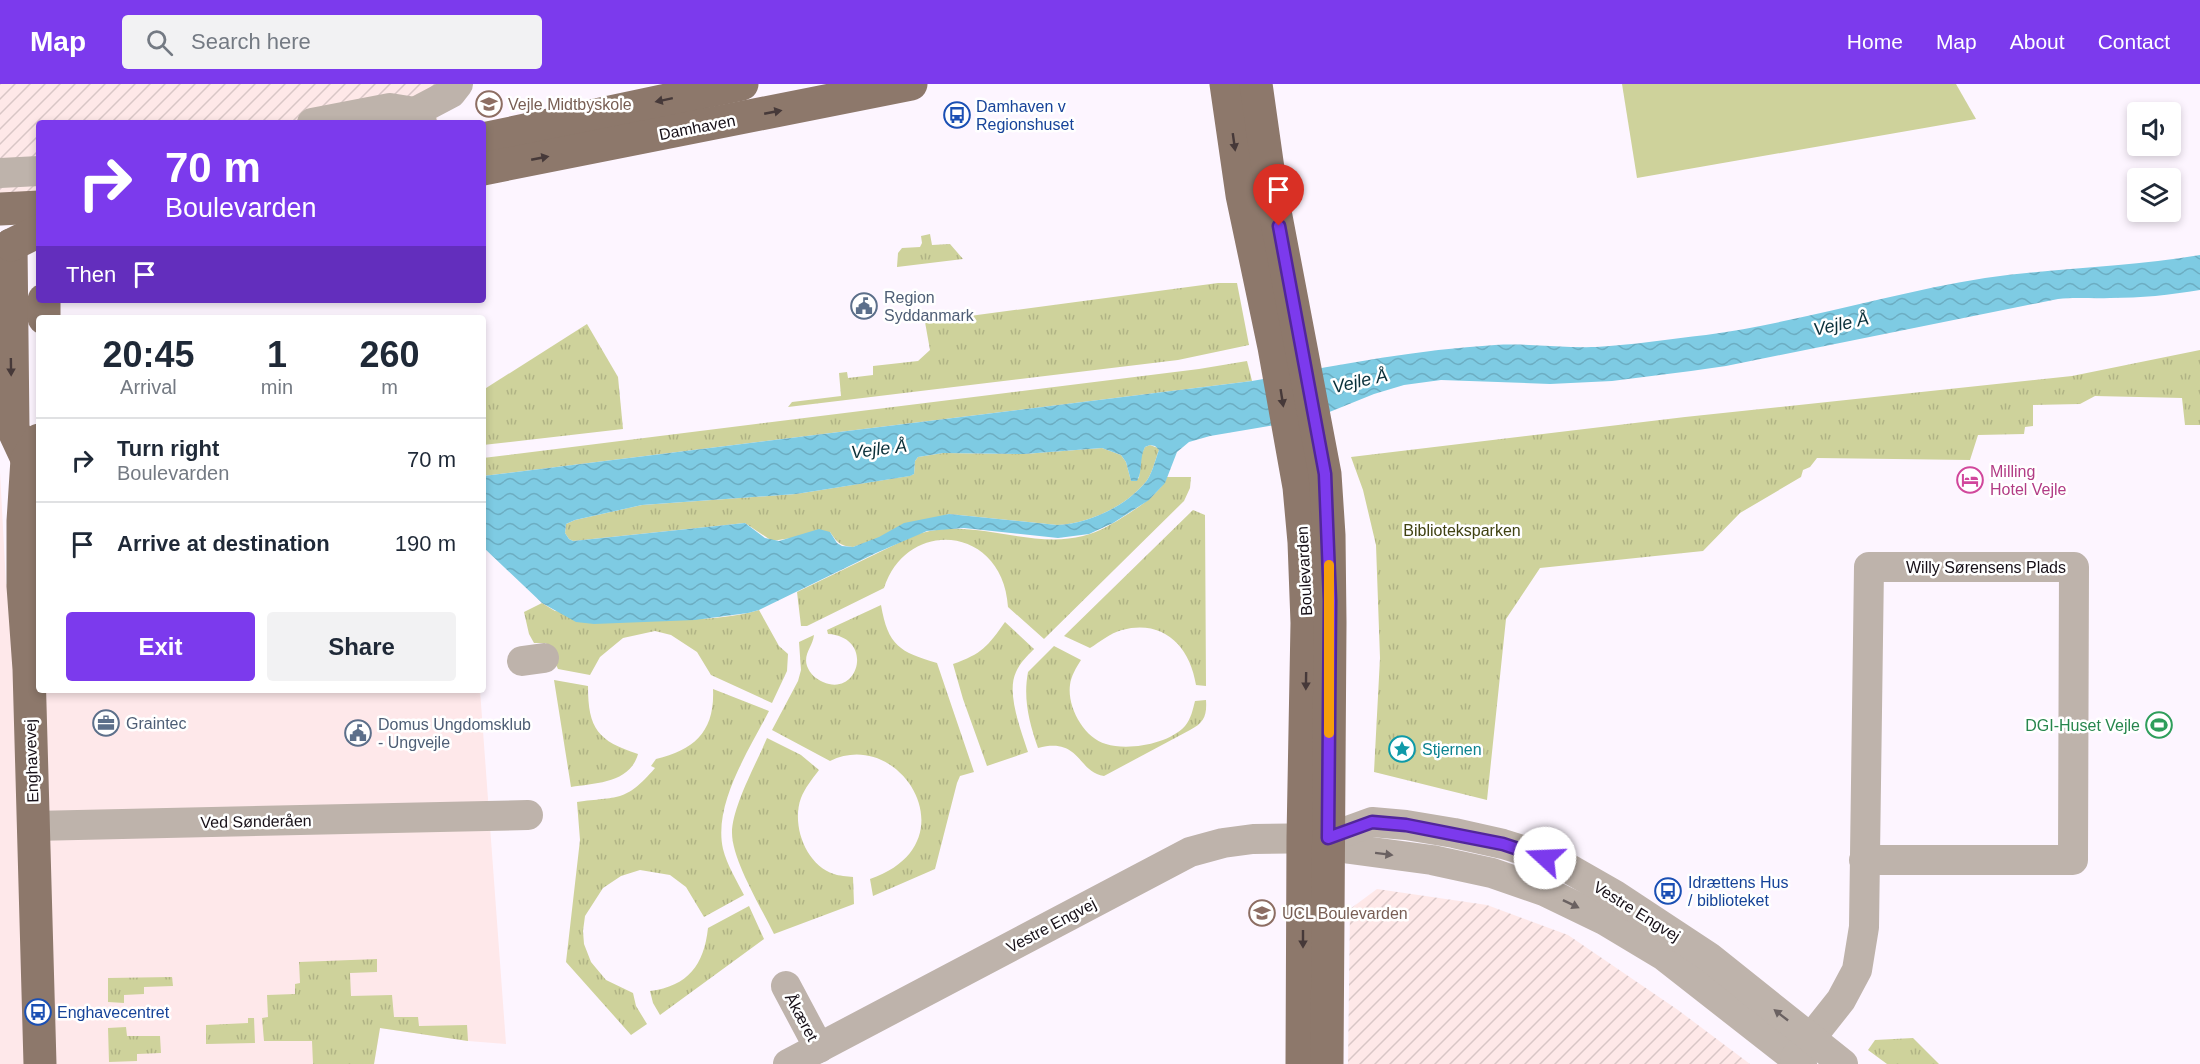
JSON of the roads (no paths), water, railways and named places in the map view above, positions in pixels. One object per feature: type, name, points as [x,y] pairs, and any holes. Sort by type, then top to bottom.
[{"type":"main road","name":"Damhaven","points":[[486,138],[742,84]]},
{"type":"main road","name":"Damhaven","points":[[486,168],[911,84]]},
{"type":"main road","name":"Boulevarden","points":[[1226,84],[1242,195],[1290,360]]},
{"type":"main road","name":"Boulevarden","points":[[1256,84],[1271,190],[1290,360],[1303,431],[1325,474],[1329,535],[1316,838],[1302,1064]]},
{"type":"main road","points":[[0,209],[36,207]]},
{"type":"main road","name":"Enghavevej","points":[[22,242],[5,299],[14,429],[33,449],[23,521],[23,586],[29,669],[40,1064]]},
{"type":"main road","name":"Boulevarden","points":[[1316,838],[1327,1064]]},
{"type":"street","points":[[328,120],[390,108],[419,118],[451,93],[458,84]]},
{"type":"street","points":[[0,173],[36,171]]},
{"type":"street","name":"Willy Sørensens Plads","points":[[1802,1053],[1841,1000],[1857,970],[1864,927],[1864,860],[1869,567],[2074,567],[2073,860],[1864,860]]},
{"type":"street","name":"Ved Sønderåen","points":[[33,826],[528,815]]},
{"type":"street","name":"Vestre Engvej","points":[[788,1064],[1190,852],[1243,840],[1316,838],[1350,849],[1432,860],[1492,873],[1544,891],[1604,920],[1654,950],[1802,1053],[1843,1064]]},
{"type":"street","name":"Åkæret","points":[[786,986],[819,1048]]},
{"type":"water","name":"Vejle Å","points":[[2200,255],[2200,290],[2144,297],[2058,299],[1726,366],[1612,381],[1550,384],[1441,380],[1404,385],[1374,394],[1322,415],[1189,442],[1177,452],[1165,483],[1149,500],[1113,523],[1089,534],[1058,538],[964,528],[927,531],[759,610],[748,613],[695,620],[594,624],[576,622],[542,603],[486,550],[486,476],[1252,381],[1373,359],[1464,347],[1507,345],[1596,347],[1706,335],[1776,323],[1915,291],[1985,278]],"holes":[[[1155,446],[1159,450],[1147,481],[1136,492],[1105,513],[1069,524],[1057,525],[949,514],[904,523],[879,537],[853,547],[842,546],[837,543],[830,532],[819,529],[779,541],[765,538],[745,523],[573,541],[565,533],[566,524],[575,520],[642,505],[796,494],[910,476],[914,474],[915,461],[918,457],[943,453],[1024,454],[1102,448],[1121,455],[1126,462],[1131,481],[1137,481],[1145,447]]]},
{"type":"place","name":"Vejle Midtbyskole","points":[[489,104]]},
{"type":"place","name":"Damhaven v Regionshuset","points":[[957,115]]},
{"type":"place","name":"Region Syddanmark","points":[[864,306]]},
{"type":"place","name":"Milling Hotel Vejle","points":[[1970,480]]},
{"type":"place","name":"Graintec","points":[[106,723]]},
{"type":"place","name":"DGI-Huset Vejle","points":[[2159,725]]},
{"type":"place","name":"Domus Ungdomsklub - Ungvejle","points":[[358,733]]},
{"type":"place","name":"Stjernen","points":[[1402,749]]},
{"type":"place","name":"Idrættens Hus / biblioteket","points":[[1668,891]]},
{"type":"place","name":"UCL Boulevarden","points":[[1262,913]]},
{"type":"place","name":"Enghavecentret","points":[[38,1012]]},
{"type":"park label","name":"Biblioteksparken","points":[[1462,530]]}]
